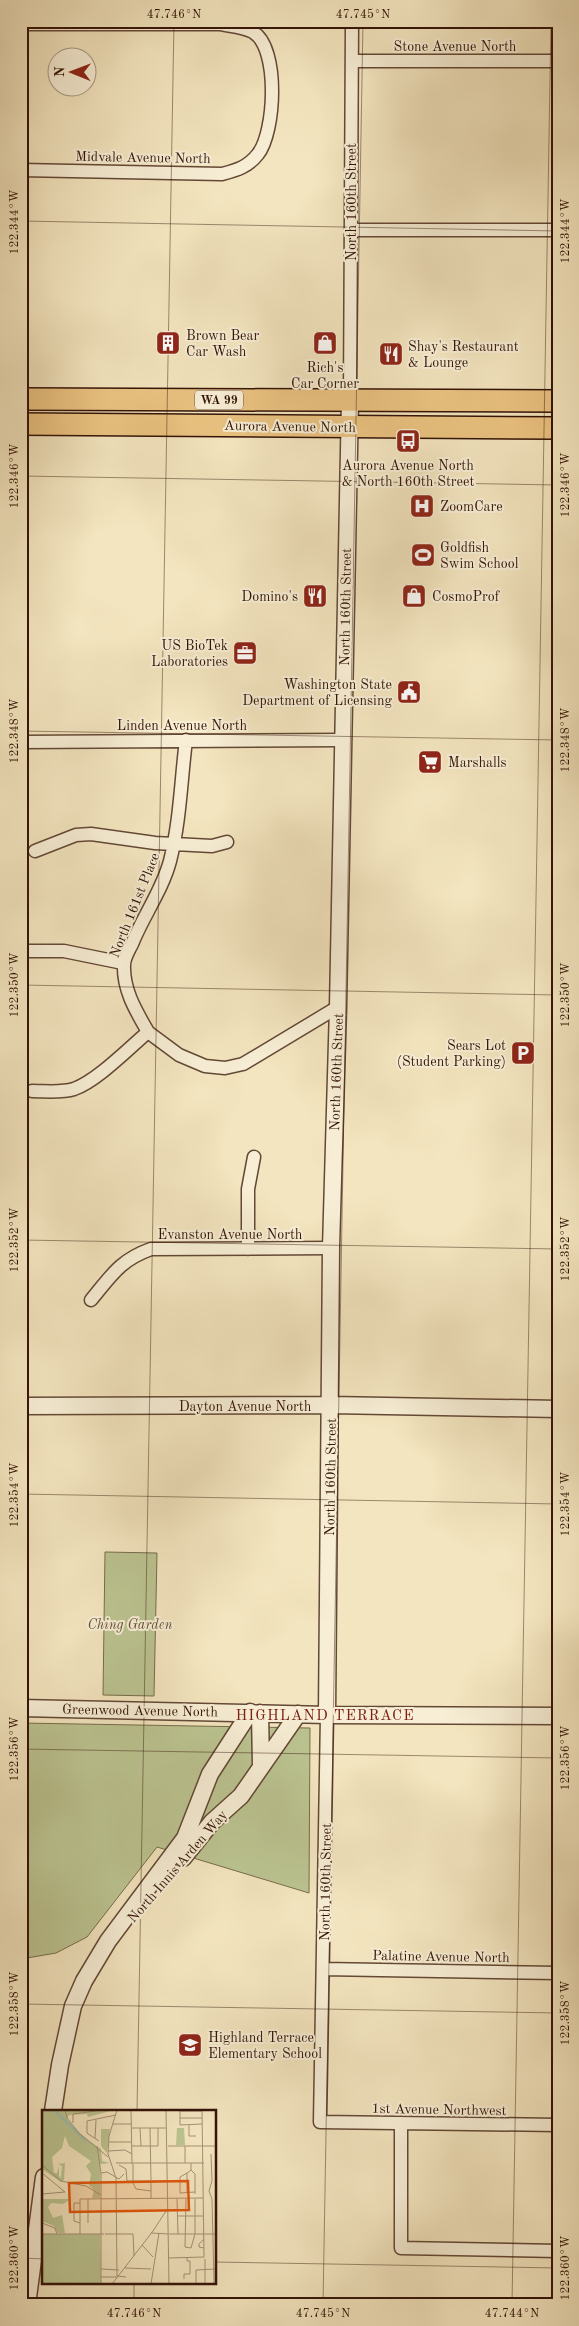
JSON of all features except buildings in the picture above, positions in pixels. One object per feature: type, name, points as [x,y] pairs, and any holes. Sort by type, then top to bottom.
[{"type":"highway","name":"Aurora Avenue North","points":[[21,399],[558,401]]},
{"type":"highway","name":"Aurora Avenue North","points":[[21,424],[555,430]]},
{"type":"street","name":"North 160th Street","points":[[320,2122],[331,1405],[331,1248],[338,1007],[350,400],[352,21]]},
{"type":"street","points":[[21,24],[220,22]]},
{"type":"street","name":"Midvale Avenue North","points":[[21,170],[222,174],[244,168],[258,154],[266,141],[272,94],[270,63],[266,46],[253,32],[220,22]]},
{"type":"street","name":"Stone Avenue North","points":[[352,61],[558,61]]},
{"type":"street","points":[[351,230],[558,230]]},
{"type":"street","name":"North 161st Place","points":[[148,1032],[132,1004],[125,983],[124,963],[141,922],[160,888],[174,842],[186,740]]},
{"type":"street","name":"Linden Avenue North","points":[[21,742],[343,740]]},
{"type":"street","points":[[35,851],[76,835],[91,834],[155,843],[174,842],[212,846],[227,842]]},
{"type":"street","points":[[29,950],[64,951],[124,963]]},
{"type":"street","points":[[32,1091],[61,1092],[76,1088],[90,1081],[148,1032],[180,1055],[204,1066],[225,1068],[243,1064],[338,1007]]},
{"type":"street","points":[[248,1249],[248,1189],[254,1158]]},
{"type":"street","name":"Evanston Avenue North","points":[[91,1300],[120,1265],[133,1255],[151,1249],[331,1248]]},
{"type":"street","name":"Dayton Avenue North","points":[[21,1406],[331,1405],[558,1409]]},
{"type":"street","name":"Greenwood Avenue North","points":[[21,1708],[327,1715],[558,1716]]},
{"type":"street","points":[[255,1713],[261,1766]]},
{"type":"street","name":"North Innis Arden Way","points":[[53,2110],[60,2065],[73,2006],[94,1962],[185,1838],[201,1802],[210,1774],[255,1713]]},
{"type":"street","name":"North Innis Arden Way","points":[[108,1941],[140,1912],[212,1822],[240,1796],[298,1714]]},
{"type":"street","name":"Palatine Avenue North","points":[[323,1970],[558,1973]]},
{"type":"street","name":"1st Avenue Northwest","points":[[320,2122],[558,2125]]},
{"type":"street","points":[[402,2123],[401,2248],[558,2251]]},
{"type":"street","points":[[27,2305],[42,2192]]},
{"type":"green space","name":"Ching Garden","points":[[105,1552],[157,1553],[154,1696],[103,1695]]},
{"type":"green space","points":[[21,1723],[310,1728],[309,1893],[157,1847],[87,1937],[56,1953],[21,1959]]},
{"type":"place","name":"Brown Bear Car Wash","points":[[168,343]]},
{"type":"place","name":"Rich's Car Corner","points":[[325,343]]},
{"type":"place","name":"Shay's Restaurant & Lounge","points":[[391,354]]},
{"type":"place","name":"Aurora Avenue North & North 160th Street","points":[[408,441]]},
{"type":"place","name":"ZoomCare","points":[[422,506]]},
{"type":"place","name":"Goldfish Swim School","points":[[423,555]]},
{"type":"place","name":"Domino's","points":[[315,596]]},
{"type":"place","name":"CosmoProf","points":[[414,596]]},
{"type":"place","name":"US BioTek Laboratories","points":[[245,653]]},
{"type":"place","name":"Washington State Department of Licensing","points":[[409,692]]},
{"type":"place","name":"Marshalls","points":[[430,762]]},
{"type":"place","name":"Sears Lot (Student Parking)","points":[[523,1053]]},
{"type":"place","name":"Highland Terrace Elementary School","points":[[190,2045]]},
{"type":"district","name":"HIGHLAND TERRACE","points":[[325,1715]]}]
